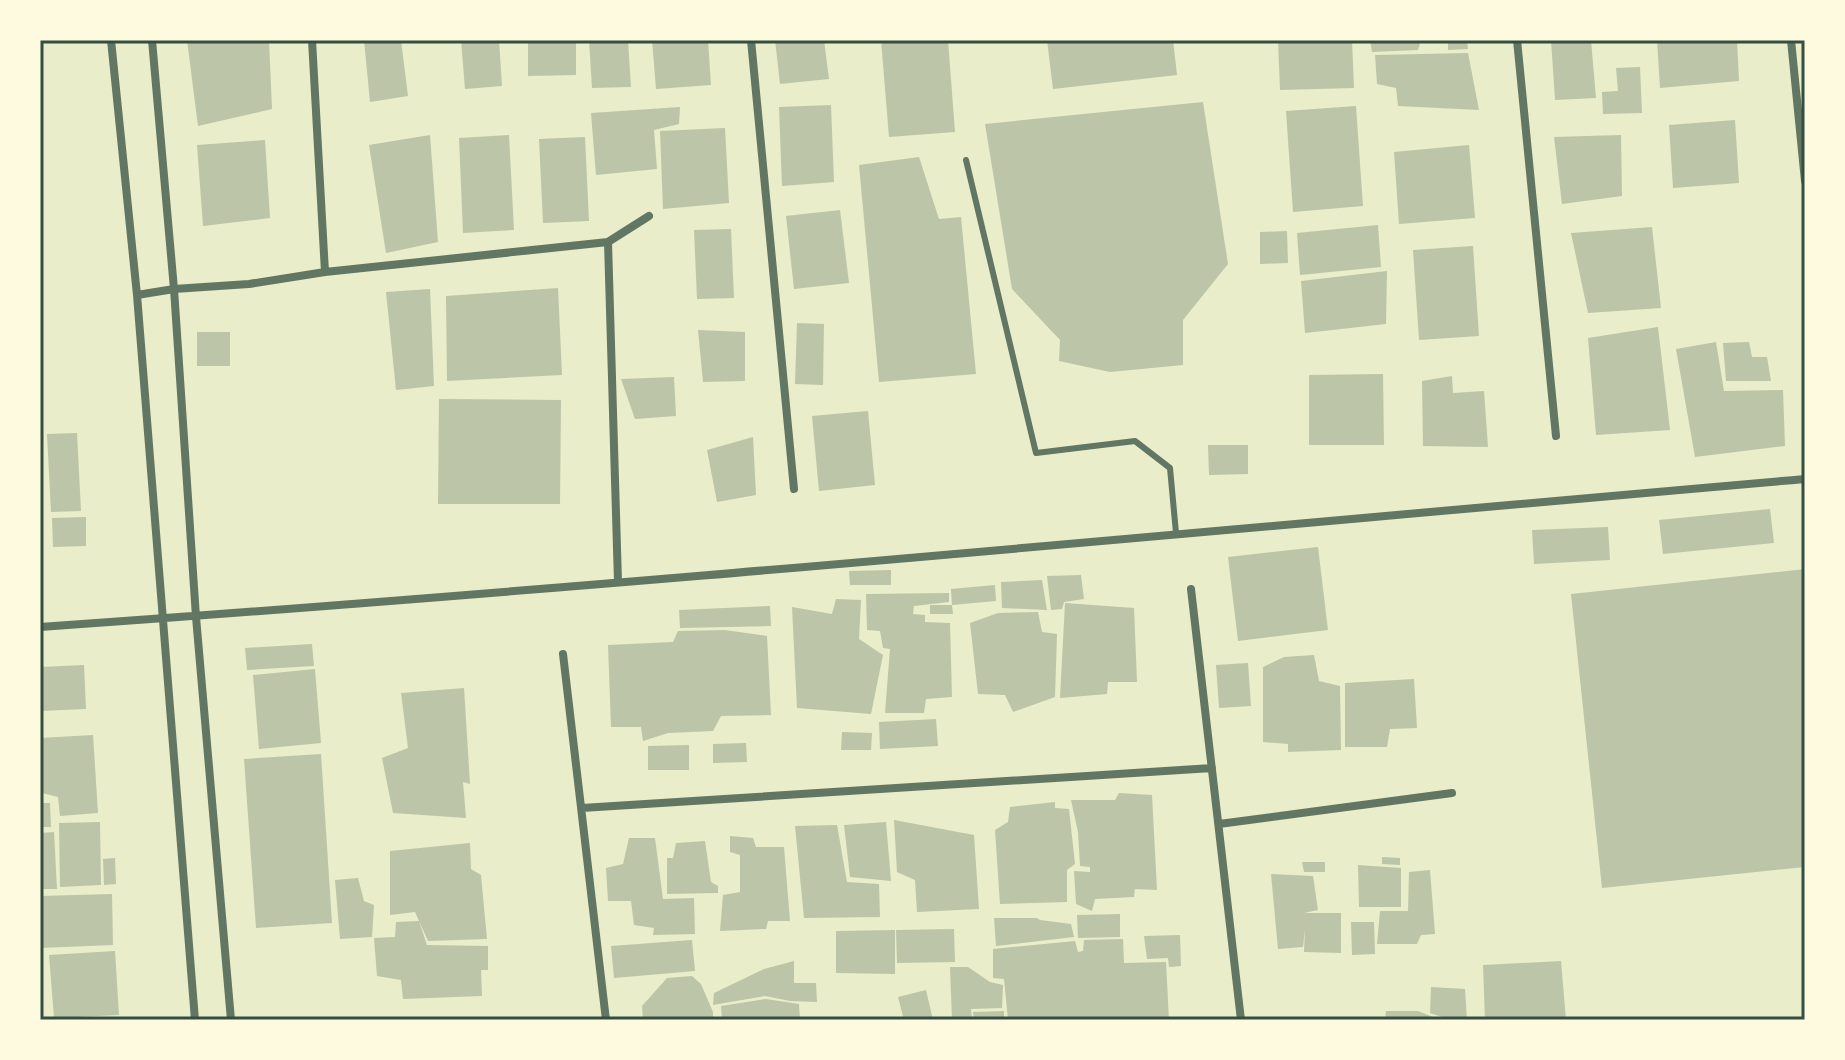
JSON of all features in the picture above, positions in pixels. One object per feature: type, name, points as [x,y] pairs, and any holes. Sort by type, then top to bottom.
[{"type":"street","points":[[111,40],[137,295],[195,1020]]},
{"type":"street","points":[[152,40],[174,289],[196,617],[231,1020]]},
{"type":"street","points":[[312,40],[325,272]]},
{"type":"street","points":[[751,40],[794,489]]},
{"type":"street","points":[[1517,40],[1556,436]]},
{"type":"street","points":[[1791,40],[1805,181]]},
{"type":"street","points":[[137,295],[608,242],[649,216]]},
{"type":"street","points":[[608,242],[618,582]]},
{"type":"street","points":[[40,627],[618,582],[1805,479]]},
{"type":"street","points":[[1191,589],[1241,1020]]},
{"type":"street","points":[[563,654],[606,1020]]},
{"type":"street","points":[[582,808],[1212,768]]},
{"type":"street","points":[[1219,824],[1452,793]]},
{"type":"lane","points":[[966,160],[1036,453],[1135,441],[1170,468],[1176,533]]},
{"type":"building","points":[[187,40],[269,40],[272,109],[198,126]]},
{"type":"building","points":[[364,40],[401,40],[408,96],[370,102]]},
{"type":"building","points":[[461,40],[499,40],[502,86],[465,89]]},
{"type":"building","points":[[528,40],[576,40],[576,75],[528,76]]},
{"type":"building","points":[[589,40],[628,40],[631,87],[592,88]]},
{"type":"building","points":[[652,40],[708,40],[711,85],[656,89]]},
{"type":"building","points":[[775,40],[824,40],[829,79],[780,84]]},
{"type":"building","points":[[881,40],[948,40],[955,132],[889,137]]},
{"type":"building","points":[[1047,40],[1173,40],[1177,75],[1053,89]]},
{"type":"building","points":[[1278,40],[1352,40],[1354,88],[1280,90]]},
{"type":"building","points":[[1370,40],[1421,40],[1418,50],[1372,52]]},
{"type":"building","points":[[1448,40],[1467,40],[1468,49],[1448,50]]},
{"type":"building","points":[[1551,40],[1591,40],[1596,98],[1555,100]]},
{"type":"building","points":[[1657,40],[1737,40],[1739,81],[1660,88]]},
{"type":"building","points":[[1468,53],[1479,110],[1398,106],[1396,88],[1377,84],[1375,55]]},
{"type":"building","points":[[1640,67],[1642,113],[1603,114],[1602,92],[1618,91],[1616,68]]},
{"type":"building","points":[[1203,102],[1228,264],[1183,320],[1183,365],[1110,372],[1059,361],[1060,340],[1012,289],[985,124]]},
{"type":"building","points":[[831,105],[834,182],[782,186],[779,107]]},
{"type":"building","points":[[1356,106],[1363,206],[1293,212],[1286,111]]},
{"type":"building","points":[[680,107],[679,124],[654,130],[657,169],[596,175],[591,113]]},
{"type":"building","points":[[1735,120],[1739,183],[1673,188],[1669,125]]},
{"type":"building","points":[[725,128],[729,203],[663,209],[660,131]]},
{"type":"building","points":[[430,135],[438,242],[386,253],[369,145]]},
{"type":"building","points":[[509,135],[514,230],[463,233],[459,138]]},
{"type":"building","points":[[1621,135],[1622,196],[1562,204],[1554,137]]},
{"type":"building","points":[[585,137],[589,221],[543,223],[539,139]]},
{"type":"building","points":[[265,140],[270,218],[203,226],[197,145]]},
{"type":"building","points":[[1469,145],[1475,218],[1399,224],[1394,152]]},
{"type":"building","points":[[919,157],[939,219],[961,217],[976,374],[879,382],[859,165]]},
{"type":"building","points":[[840,210],[849,283],[794,289],[786,216]]},
{"type":"building","points":[[1378,225],[1381,267],[1300,275],[1297,233]]},
{"type":"building","points":[[1652,227],[1661,308],[1588,313],[1571,233]]},
{"type":"building","points":[[731,229],[734,298],[697,299],[694,230]]},
{"type":"building","points":[[1287,231],[1288,263],[1260,264],[1260,232]]},
{"type":"building","points":[[1473,246],[1479,336],[1419,340],[1413,250]]},
{"type":"building","points":[[1387,271],[1386,324],[1305,333],[1301,281]]},
{"type":"building","points":[[558,288],[562,375],[447,381],[446,296]]},
{"type":"building","points":[[430,289],[434,386],[396,390],[386,292]]},
{"type":"building","points":[[797,323],[824,324],[823,385],[795,384]]},
{"type":"building","points":[[1658,327],[1670,430],[1596,435],[1588,338]]},
{"type":"building","points":[[698,330],[745,332],[745,381],[703,382]]},
{"type":"building","points":[[197,332],[230,332],[230,366],[197,366]]},
{"type":"building","points":[[1716,342],[1724,391],[1783,390],[1785,446],[1695,457],[1676,349]]},
{"type":"building","points":[[1749,342],[1752,357],[1767,357],[1771,381],[1726,381],[1723,343]]},
{"type":"building","points":[[1383,374],[1384,445],[1309,445],[1309,375]]},
{"type":"building","points":[[1452,376],[1453,393],[1484,391],[1488,447],[1423,446],[1422,381]]},
{"type":"building","points":[[674,377],[676,416],[635,419],[621,379]]},
{"type":"building","points":[[439,399],[561,400],[560,504],[438,504]]},
{"type":"building","points":[[868,411],[875,485],[819,491],[812,416]]},
{"type":"building","points":[[77,433],[81,511],[51,512],[47,434]]},
{"type":"building","points":[[753,437],[756,495],[717,502],[707,450]]},
{"type":"building","points":[[1208,445],[1248,445],[1248,474],[1209,475]]},
{"type":"building","points":[[1770,509],[1774,543],[1663,554],[1659,520]]},
{"type":"building","points":[[86,517],[86,546],[53,547],[52,518]]},
{"type":"building","points":[[1608,527],[1610,560],[1534,564],[1532,530]]},
{"type":"building","points":[[1318,547],[1328,630],[1238,641],[1228,557]]},
{"type":"building","points":[[1805,569],[1805,867],[1602,888],[1571,594]]},
{"type":"building","points":[[891,570],[891,585],[850,585],[849,571]]},
{"type":"building","points":[[1081,575],[1084,599],[1064,602],[1062,609],[1051,610],[1047,576]]},
{"type":"building","points":[[1042,580],[1047,610],[1002,608],[1001,582]]},
{"type":"building","points":[[995,585],[996,601],[952,605],[951,589]]},
{"type":"building","points":[[949,593],[949,602],[914,606],[913,614],[925,615],[925,622],[950,623],[952,697],[926,699],[924,713],[885,713],[890,649],[883,648],[880,631],[867,630],[866,594]]},
{"type":"building","points":[[836,599],[861,600],[859,639],[883,655],[871,714],[797,708],[792,607],[832,614]]},
{"type":"building","points":[[1065,603],[1134,608],[1137,682],[1108,682],[1107,694],[1060,698]]},
{"type":"building","points":[[930,605],[952,605],[953,614],[930,614]]},
{"type":"building","points":[[770,606],[771,626],[680,628],[679,610]]},
{"type":"building","points":[[1038,612],[1042,632],[1057,634],[1055,697],[1013,712],[1005,695],[978,694],[970,623],[998,613]]},
{"type":"building","points":[[725,630],[767,636],[771,715],[721,716],[713,731],[668,733],[643,741],[641,727],[611,727],[608,645],[673,642],[678,631]]},
{"type":"building","points":[[312,644],[314,666],[247,670],[245,648]]},
{"type":"building","points":[[1314,655],[1319,681],[1340,686],[1341,750],[1288,752],[1288,744],[1263,742],[1263,667],[1284,657]]},
{"type":"building","points":[[1248,663],[1251,706],[1219,708],[1216,665]]},
{"type":"building","points":[[84,665],[86,709],[40,711],[40,667]]},
{"type":"building","points":[[315,669],[321,743],[259,749],[253,675]]},
{"type":"building","points":[[1414,679],[1417,728],[1390,729],[1387,747],[1345,747],[1345,683]]},
{"type":"building","points":[[464,688],[470,784],[463,782],[466,818],[393,813],[382,758],[408,748],[401,693]]},
{"type":"building","points":[[936,719],[938,746],[880,749],[879,722]]},
{"type":"building","points":[[842,732],[872,733],[871,750],[841,750]]},
{"type":"building","points":[[93,735],[98,813],[60,816],[58,797],[42,793],[40,738]]},
{"type":"building","points":[[746,743],[747,762],[713,763],[713,744]]},
{"type":"building","points":[[689,745],[689,770],[648,770],[648,746]]},
{"type":"building","points":[[321,754],[332,923],[256,928],[244,759]]},
{"type":"building","points":[[1119,793],[1152,795],[1157,890],[1135,889],[1134,897],[1095,899],[1092,911],[1076,904],[1074,871],[1090,872],[1090,867],[1080,866],[1078,832],[1071,800],[1115,800]]},
{"type":"building","points":[[1055,802],[1055,808],[1069,809],[1075,864],[1067,870],[1067,902],[1000,904],[995,830],[1008,822],[1010,807]]},
{"type":"building","points":[[40,803],[50,803],[51,827],[40,827]]},
{"type":"building","points":[[894,820],[974,835],[979,909],[917,912],[915,880],[897,872]]},
{"type":"building","points":[[100,822],[101,885],[60,887],[59,823]]},
{"type":"building","points":[[886,822],[891,881],[850,877],[844,825]]},
{"type":"building","points":[[837,825],[847,882],[879,884],[880,917],[804,918],[795,826]]},
{"type":"building","points":[[54,832],[57,889],[40,889],[40,833]]},
{"type":"building","points":[[730,836],[753,838],[756,847],[784,847],[790,921],[768,921],[766,929],[720,931],[723,895],[740,892],[740,855],[730,852]]},
{"type":"building","points":[[629,838],[655,838],[663,899],[694,898],[695,934],[653,935],[654,928],[634,925],[631,901],[608,901],[606,868],[623,864]]},
{"type":"building","points":[[705,841],[711,882],[718,886],[718,893],[667,894],[667,858],[673,858],[676,843]]},
{"type":"building","points":[[470,843],[471,869],[481,875],[487,939],[428,941],[415,912],[390,915],[390,851]]},
{"type":"building","points":[[1382,857],[1400,858],[1400,865],[1382,864]]},
{"type":"building","points":[[115,858],[116,884],[104,885],[103,859]]},
{"type":"building","points":[[1302,862],[1325,862],[1325,872],[1304,872]]},
{"type":"building","points":[[1358,865],[1401,868],[1401,907],[1359,907]]},
{"type":"building","points":[[1430,870],[1435,934],[1421,935],[1417,944],[1377,944],[1380,911],[1408,911],[1409,872]]},
{"type":"building","points":[[1271,874],[1313,876],[1318,910],[1304,913],[1341,913],[1341,953],[1304,952],[1305,929],[1303,947],[1278,949]]},
{"type":"building","points":[[358,878],[364,901],[374,905],[372,937],[340,939],[335,880]]},
{"type":"building","points":[[112,894],[113,945],[40,948],[40,896]]},
{"type":"building","points":[[1120,914],[1120,937],[1078,938],[1077,915]]},
{"type":"building","points":[[994,918],[1037,918],[1071,924],[1074,937],[996,946]]},
{"type":"building","points":[[419,921],[427,945],[488,946],[488,970],[481,970],[482,996],[403,999],[401,980],[377,976],[374,938],[395,937],[396,922]]},
{"type":"building","points":[[1351,922],[1374,922],[1375,954],[1352,955]]},
{"type":"building","points":[[954,929],[955,962],[897,963],[896,930]]},
{"type":"building","points":[[895,930],[895,974],[836,973],[836,931]]},
{"type":"building","points":[[1180,935],[1181,966],[1169,967],[1168,958],[1147,959],[1144,936]]},
{"type":"building","points":[[1123,939],[1124,963],[1166,962],[1169,1020],[1008,1020],[1004,979],[993,978],[993,949],[1075,941],[1078,952],[1083,951],[1084,940]]},
{"type":"building","points":[[692,940],[695,971],[614,978],[611,946]]},
{"type":"building","points":[[115,951],[119,1015],[54,1018],[49,955]]},
{"type":"building","points":[[794,961],[794,983],[816,983],[817,1002],[765,996],[713,1005],[714,993],[764,969]]},
{"type":"building","points":[[1561,961],[1566,1020],[1485,1020],[1483,965]]},
{"type":"building","points":[[950,967],[968,967],[990,982],[1003,985],[1002,1008],[971,1009],[972,1020],[952,1020]]},
{"type":"building","points":[[692,976],[701,984],[713,1012],[713,1020],[643,1020],[642,1006],[667,978]]},
{"type":"building","points":[[1431,987],[1465,989],[1467,1020],[1451,1020],[1430,1013]]},
{"type":"building","points":[[926,990],[933,1020],[904,1020],[898,997]]},
{"type":"building","points":[[766,999],[799,1004],[800,1020],[722,1020],[721,1006]]},
{"type":"building","points":[[1004,1011],[1004,1020],[974,1020],[973,1012]]},
{"type":"building","points":[[1386,1011],[1418,1011],[1440,1020],[1385,1020]]}]
